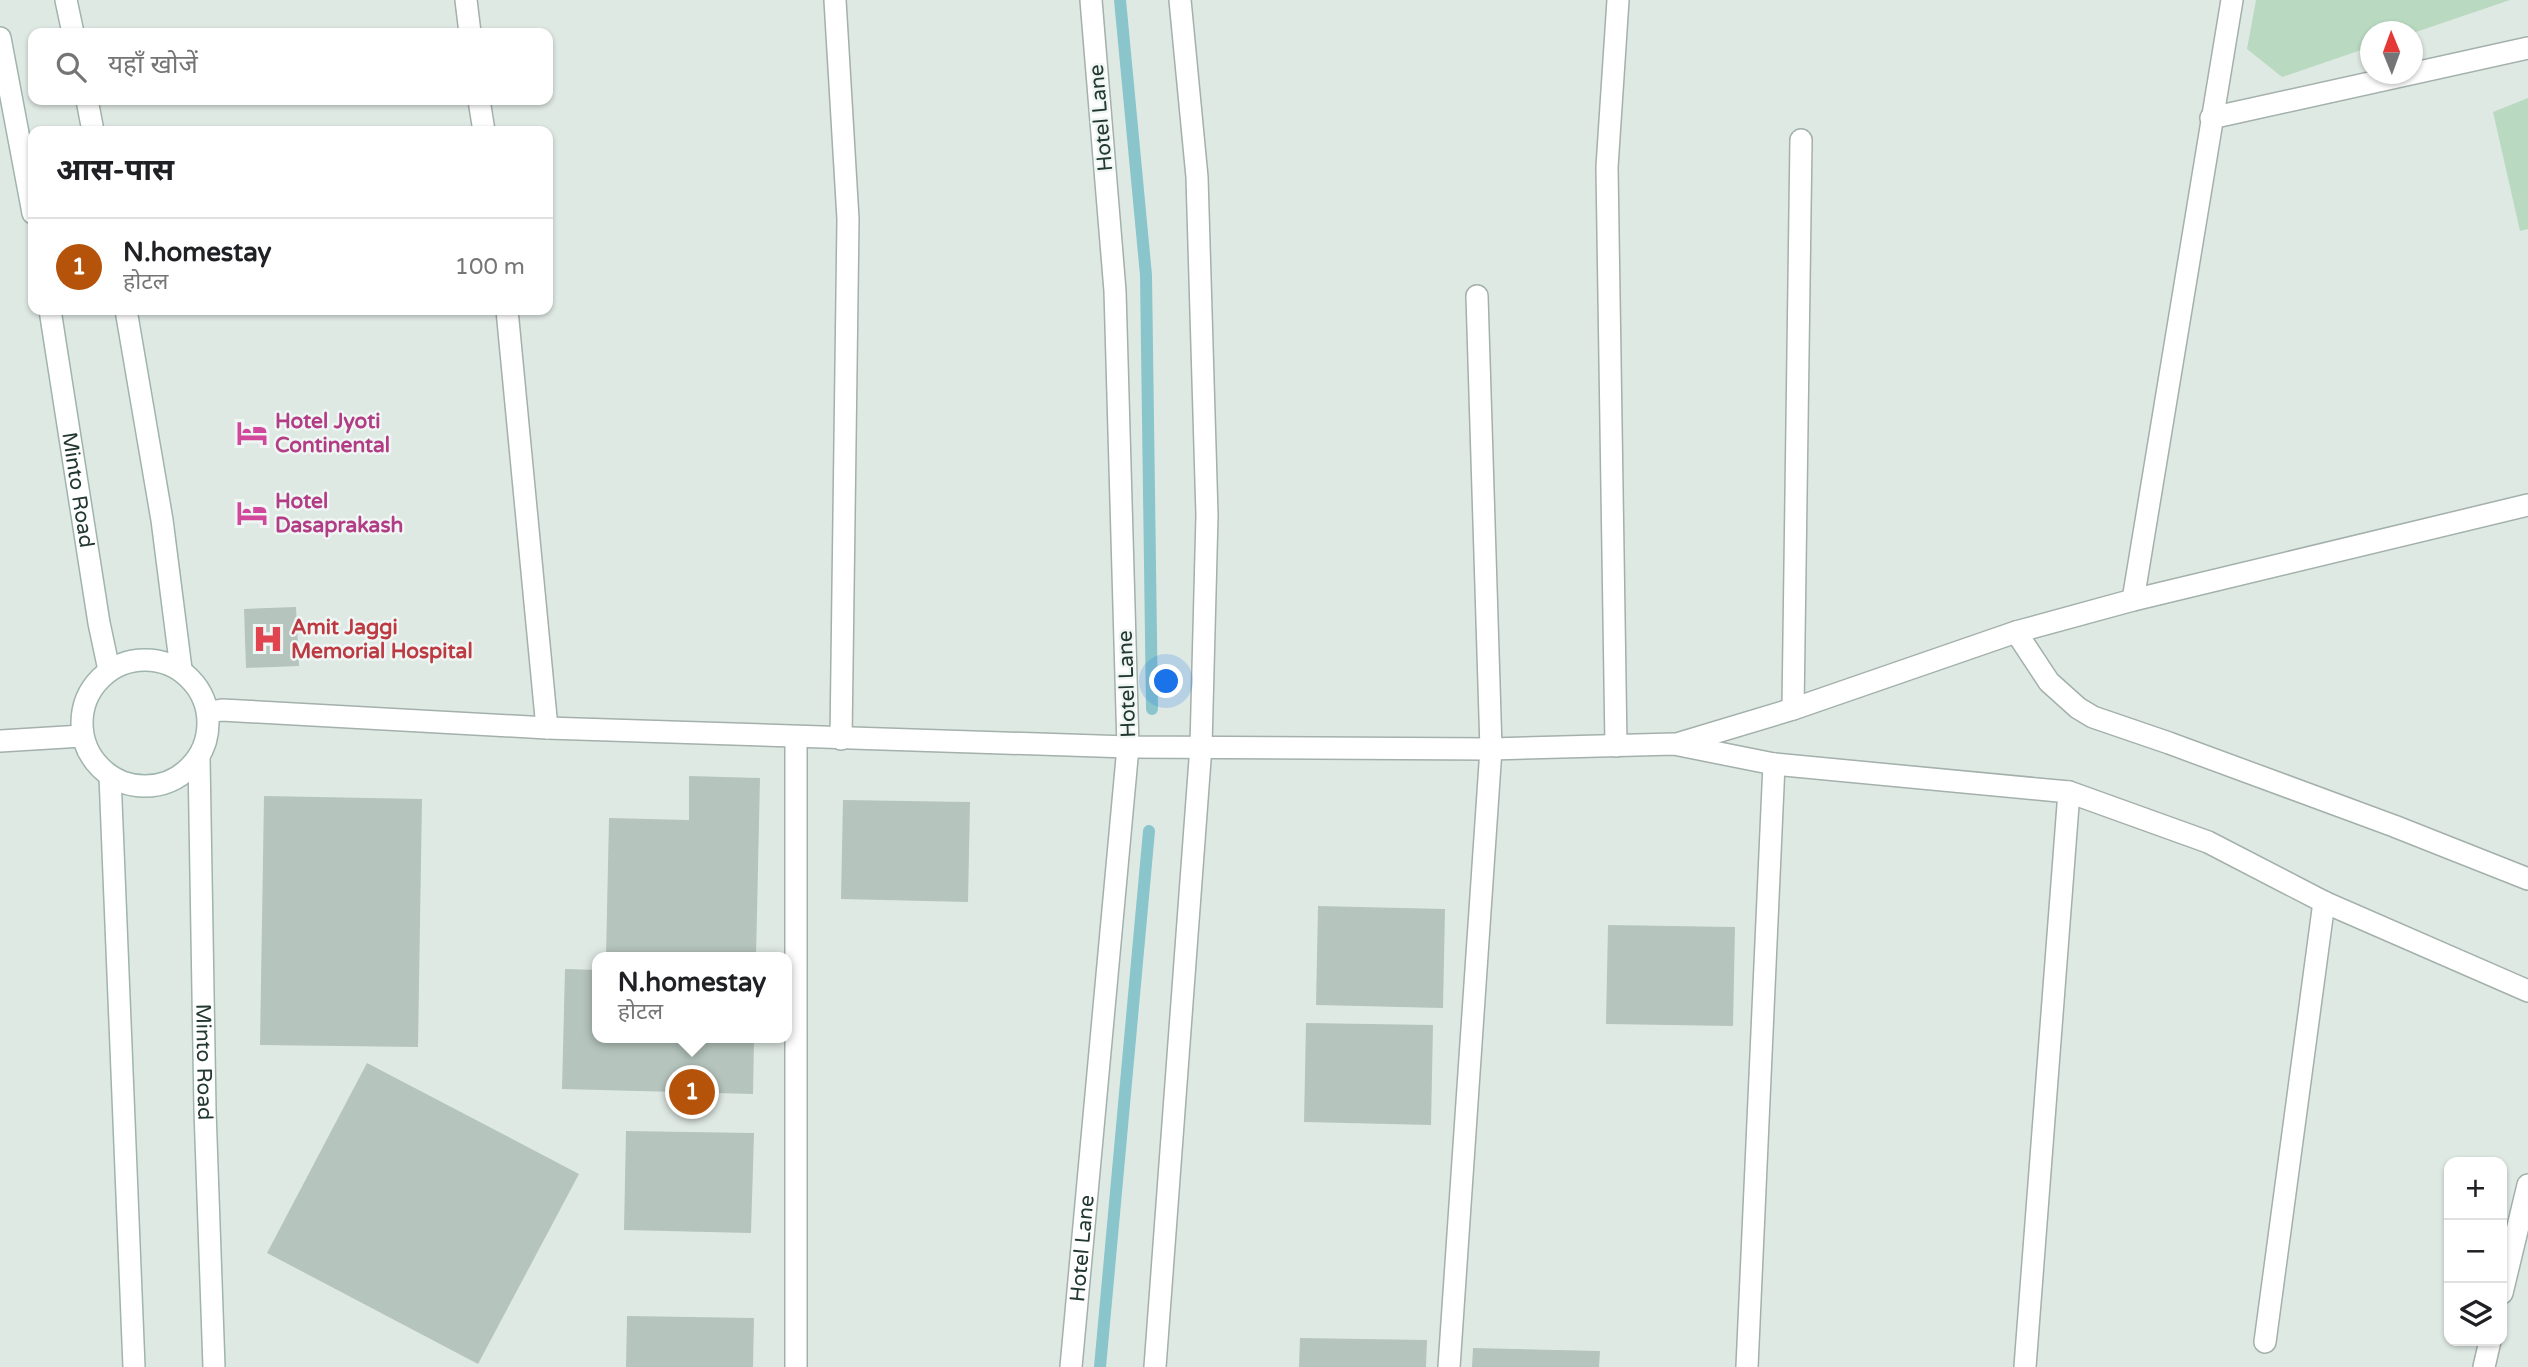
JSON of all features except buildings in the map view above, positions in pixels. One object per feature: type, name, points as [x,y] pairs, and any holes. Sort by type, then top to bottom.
[{"type":"street","points":[[66,0],[72,28]]},
{"type":"street","points":[[466,0],[469,28]]},
{"type":"street","points":[[835,0],[848,219],[841,739]]},
{"type":"street","name":"Hotel Lane","points":[[1071,1367],[1129,747],[1115,290],[1091,0]]},
{"type":"street","points":[[1155,1367],[1200,746],[1206,488],[1197,177],[1180,0]]},
{"type":"street","points":[[1616,746],[1607,167],[1618,0]]},
{"type":"street","points":[[2133,600],[2232,0]]},
{"type":"street","points":[[0,38],[28,186]]},
{"type":"street","points":[[2211,118],[2528,48]]},
{"type":"street","points":[[88,105],[92,126]]},
{"type":"street","points":[[480,105],[483,126]]},
{"type":"street","points":[[1793,709],[1801,140]]},
{"type":"street","points":[[1449,1367],[1491,750],[1477,296]]},
{"type":"street","name":"Minto Road","points":[[51,315],[99,623],[109,670]]},
{"type":"street","points":[[126,315],[162,520],[181,669]]},
{"type":"street","points":[[507,315],[547,728]]},
{"type":"street","points":[[1674,744],[1793,709],[2016,632],[2133,600],[2528,505]]},
{"type":"street","points":[[2016,632],[2049,682],[2078,708],[2093,717],[2394,825],[2528,879]]},
{"type":"street","points":[[132,660],[156,661],[181,669],[198,687],[210,712],[209,734],[199,758],[182,777],[162,783],[132,785],[110,776],[92,758],[82,736],[82,710],[92,688],[109,670],[132,660]]},
{"type":"street","points":[[210,712],[222,710],[547,728],[796,738],[1129,747],[1491,750],[1674,744],[1774,764],[2069,792],[2208,842],[2324,902],[2528,990]]},
{"type":"street","points":[[0,741],[82,736]]},
{"type":"street","points":[[796,738],[796,1367]]},
{"type":"street","name":"Minto Road","points":[[199,758],[205,1110],[214,1367]]},
{"type":"street","points":[[1747,1367],[1774,764]]},
{"type":"street","points":[[110,776],[134,1367]]},
{"type":"street","points":[[2025,1367],[2069,792]]},
{"type":"street","points":[[2265,1342],[2324,902]]},
{"type":"street","points":[[2504,1283],[2528,1185]]},
{"type":"street","points":[[2484,1367],[2489,1346]]},
{"type":"green space","points":[[2256,0],[2510,0],[2423,30],[2423,21],[2360,21],[2360,50],[2282,77],[2247,49]]},
{"type":"green space","points":[[2528,98],[2528,229],[2520,231],[2493,112]]},
{"type":"waterway","points":[[1120,0],[1146,275],[1152,709]]},
{"type":"waterway","points":[[1100,1367],[1149,831]]},
{"type":"place","name":"Hotel Jyoti Continental","points":[[252,433]]},
{"type":"place","name":"Hotel Dasaprakash","points":[[252,513]]},
{"type":"place","name":"Amit Jaggi Memorial Hospital","points":[[268,639]]},
{"type":"place","name":"N.homestay","points":[[692,1092]]}]
